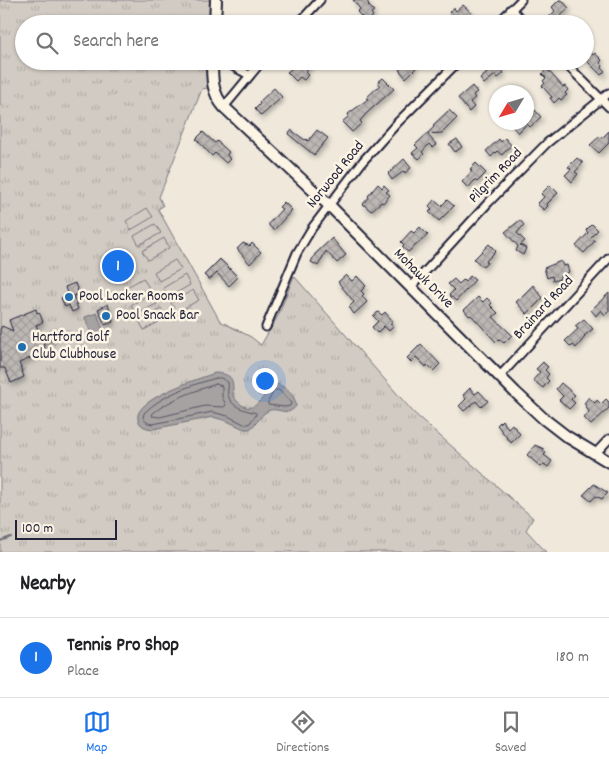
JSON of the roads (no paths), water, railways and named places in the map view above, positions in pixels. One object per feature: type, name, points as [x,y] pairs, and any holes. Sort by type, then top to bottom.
[{"type":"street","points":[[215,15],[216,0]]},
{"type":"street","points":[[306,15],[320,0]]},
{"type":"street","points":[[505,15],[521,0]]},
{"type":"street","points":[[511,9],[517,15]]},
{"type":"street","points":[[212,70],[214,90],[224,107],[254,70]]},
{"type":"street","points":[[240,70],[249,75]]},
{"type":"street","name":"Norwood Road","points":[[266,327],[301,244],[328,205],[363,161],[398,122],[450,70]]},
{"type":"street","points":[[572,70],[609,107]]},
{"type":"street","name":"Pilgrim Road","points":[[411,287],[489,202],[547,143],[609,93]]},
{"type":"street","name":"Mohawk Drive","points":[[224,107],[328,205],[544,420],[609,462]]},
{"type":"street","name":"Brainard Road","points":[[499,377],[609,258]]},
{"type":"street","points":[[595,454],[609,439]]},
{"type":"water","points":[[97,313],[105,335],[93,340],[85,317]]},
{"type":"water","points":[[215,373],[229,376],[232,382],[233,396],[240,404],[247,407],[257,404],[276,384],[290,392],[296,402],[296,406],[287,412],[267,411],[250,429],[244,429],[213,417],[153,429],[146,428],[140,424],[138,419],[139,411],[156,397],[183,384]]},
{"type":"waterway","points":[[0,541],[11,537]]},
{"type":"place","name":"Tennis Pro Shop","points":[[118,266]]},
{"type":"place","name":"Pool Locker Rooms","points":[[69,297]]},
{"type":"place","name":"Pool Snack Bar","points":[[106,316]]},
{"type":"place","name":"Hartford Golf Club Clubhouse","points":[[22,347]]}]
